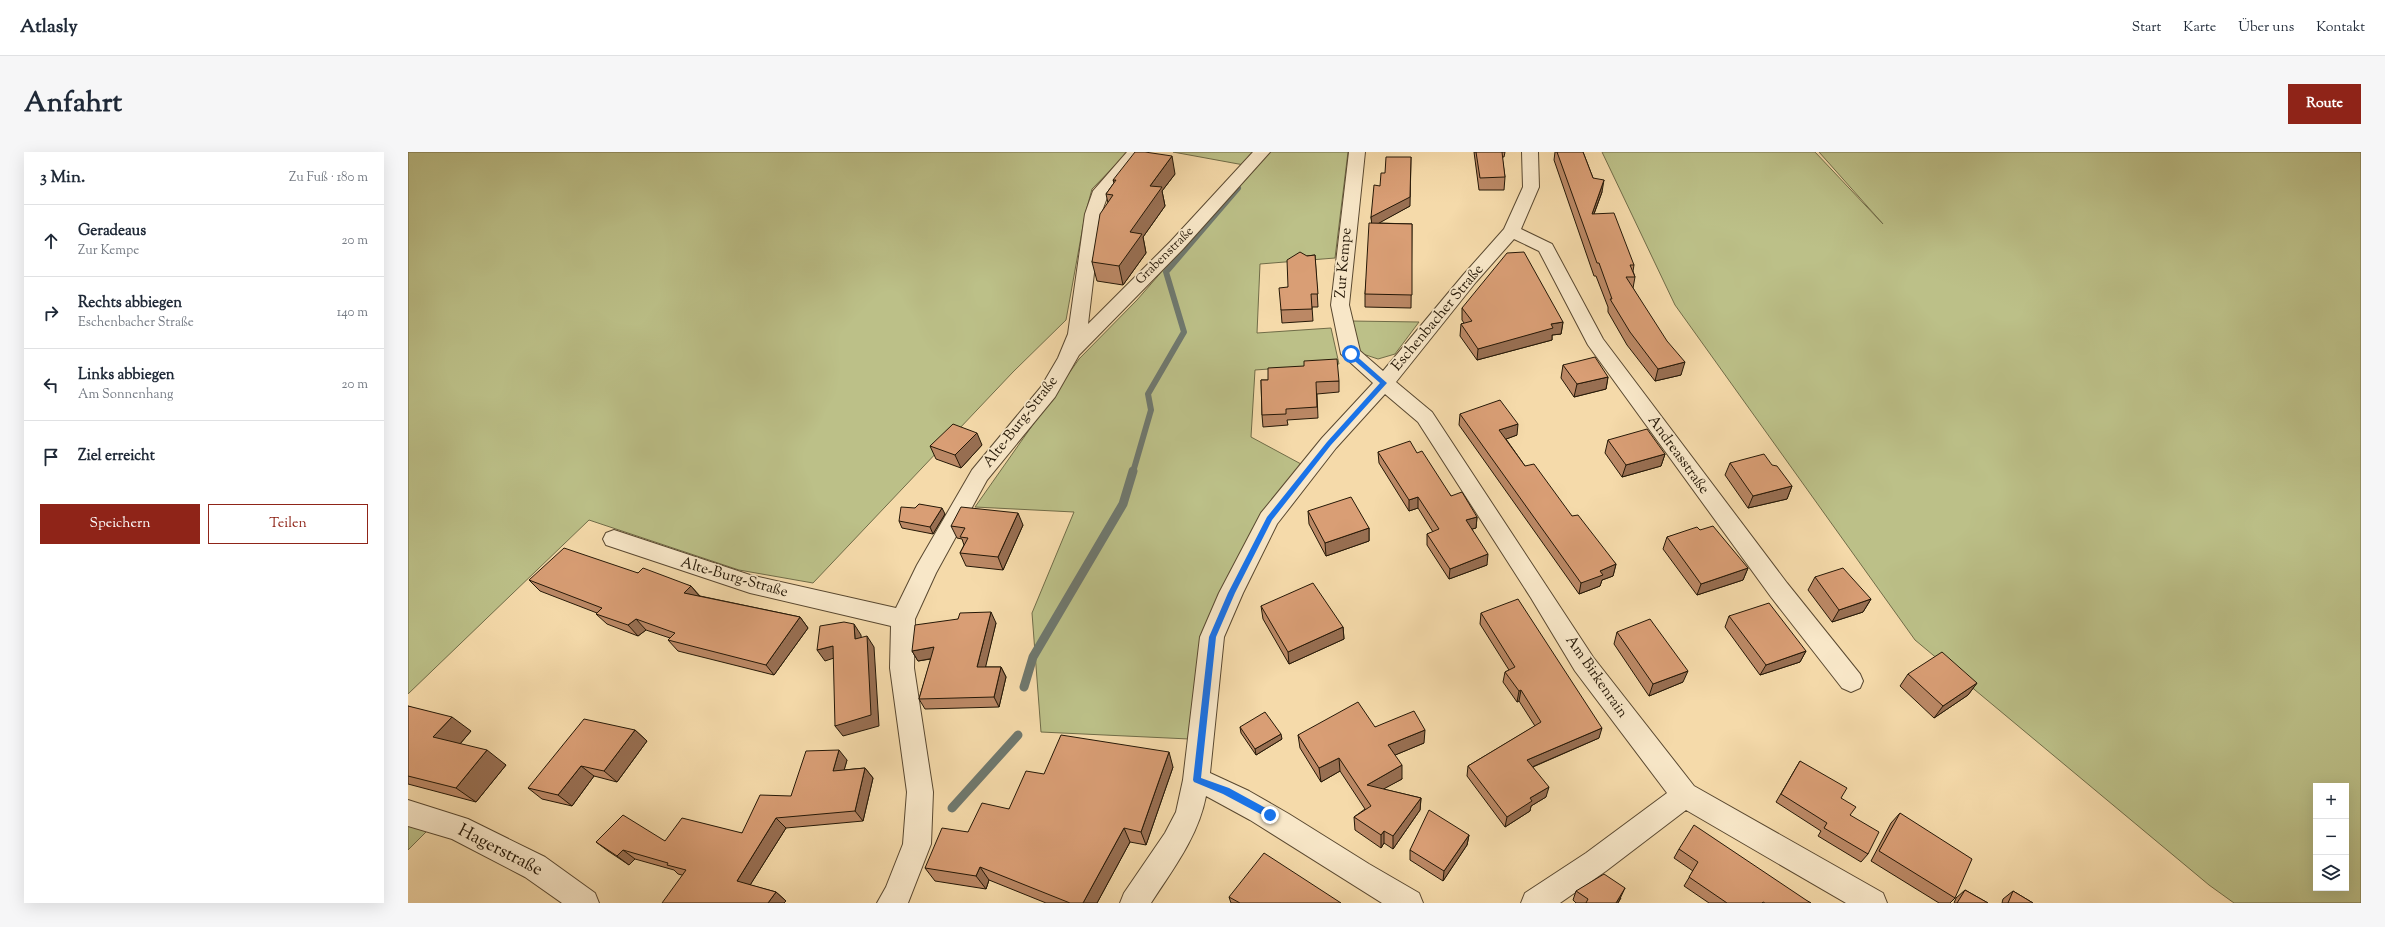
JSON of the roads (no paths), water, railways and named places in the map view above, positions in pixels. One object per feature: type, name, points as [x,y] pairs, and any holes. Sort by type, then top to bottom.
[{"type":"street","name":"Alte-Burg-Straße","points":[[900,901],[917,844],[920,792],[902,668],[903,619],[925,571],[979,475],[1048,392],[1068,358],[1077,334],[1093,214],[1101,192],[1135,152]]},
{"type":"street","name":"Grabenstraße","points":[[1068,358],[1098,323],[1177,245],[1262,152]]},
{"type":"street","name":"Zur Kempe","points":[[1357,152],[1340,305],[1351,354],[1384,383]]},
{"type":"street","name":"Eschenbacher Straße","points":[[1134,903],[1175,842],[1189,814],[1196,780],[1212,637],[1231,593],[1269,519],[1329,444],[1384,383],[1470,278],[1512,231],[1531,188],[1530,152]]},
{"type":"street","name":"Andreasstraße","points":[[1512,231],[1546,248],[1595,342],[1774,584],[1851,681]]},
{"type":"street","name":"Am Birkenrain","points":[[1384,383],[1425,417],[1540,591],[1584,664],[1685,795],[1873,903]]},
{"type":"street","name":"Alte-Burg-Straße","points":[[614,540],[750,584],[903,619]]},
{"type":"street","points":[[1196,780],[1226,791],[1270,815],[1359,874],[1409,903]]},
{"type":"street","points":[[1535,903],[1596,862],[1685,795]]},
{"type":"street","name":"Hagerstraße","points":[[408,813],[458,828],[547,874],[586,903]]},
{"type":"waterway","points":[[1133,472],[1151,410],[1148,394],[1184,332],[1166,272],[1238,188]]},
{"type":"waterway","points":[[1024,687],[1033,657],[1123,504],[1133,471]]},
{"type":"waterway","points":[[952,808],[1018,735]]}]
